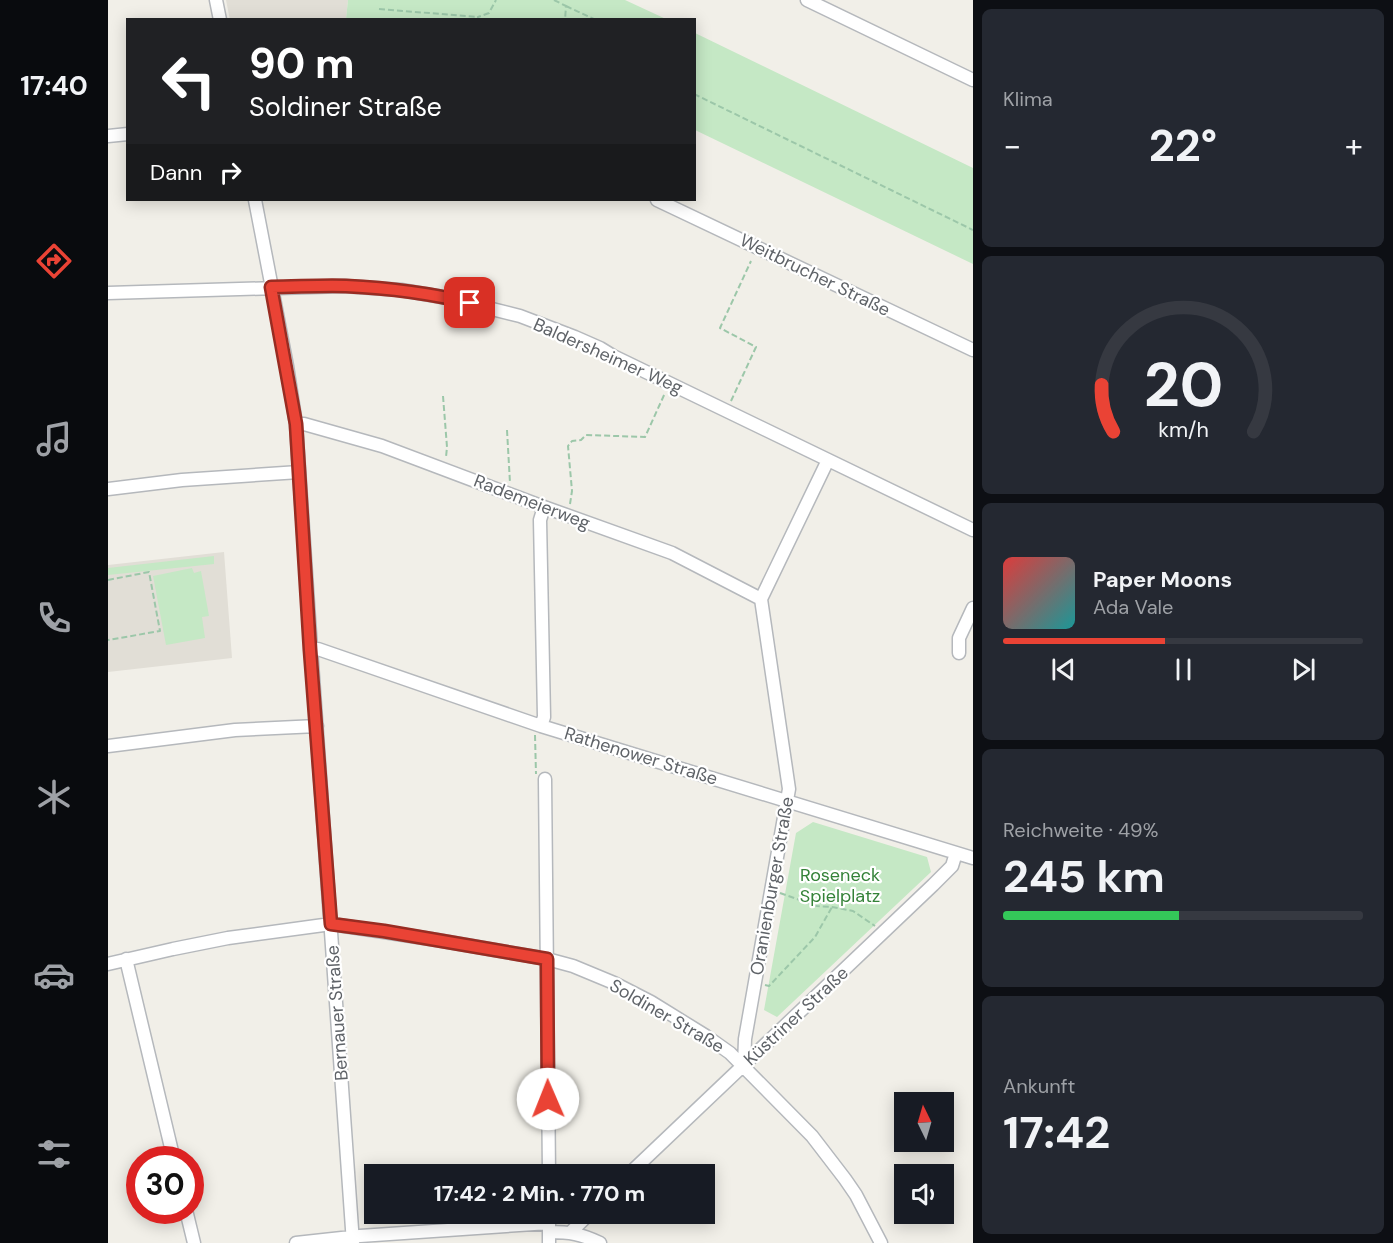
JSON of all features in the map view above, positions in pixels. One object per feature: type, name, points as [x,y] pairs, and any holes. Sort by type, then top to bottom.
[{"type":"street","points":[[216,0],[220,18]]},
{"type":"street","points":[[807,0],[973,80]]},
{"type":"street","points":[[108,136],[126,134]]},
{"type":"street","name":"Bernauer Straße","points":[[255,201],[296,424],[353,1240]]},
{"type":"street","name":"Weitbrucher Straße","points":[[659,201],[973,350]]},
{"type":"street","name":"Baldersheimer Weg","points":[[108,293],[344,286],[401,290],[448,298],[520,316],[600,348],[973,530]]},
{"type":"street","name":"Rademeierweg","points":[[296,424],[304,424],[368,442],[672,553],[761,599]]},
{"type":"street","points":[[761,599],[828,460]]},
{"type":"street","points":[[108,489],[182,480],[299,472]]},
{"type":"street","points":[[538,729],[544,717],[540,520],[544,507]]},
{"type":"street","name":"Oranienburger Straße","points":[[744,1066],[745,1039],[789,789],[761,599]]},
{"type":"street","points":[[959,653],[959,638],[973,608]]},
{"type":"street","name":"Rathenower Straße","points":[[310,650],[318,649],[538,729],[788,801],[973,858]]},
{"type":"street","points":[[108,746],[235,730],[317,726]]},
{"type":"street","points":[[540,777],[547,959],[549,1164]]},
{"type":"street","name":"Küstriner Straße","points":[[640,1164],[952,866],[957,853]]},
{"type":"street","name":"Soldiner Straße","points":[[108,964],[228,938],[331,924],[547,959],[573,966],[651,1002],[730,1053],[812,1136],[856,1195],[881,1243]]},
{"type":"street","points":[[126,959],[171,1146]]},
{"type":"street","points":[[189,1224],[194,1243]]},
{"type":"street","points":[[571,1232],[579,1224]]},
{"type":"street","points":[[296,1243],[549,1228],[584,1235],[600,1243]]},
{"type":"path","points":[[379,9],[478,18],[489,13],[496,0]]},
{"type":"path","points":[[554,0],[592,18]]},
{"type":"path","points":[[564,18],[566,6]]},
{"type":"path","points":[[696,94],[973,231]]},
{"type":"path","points":[[731,401],[756,347],[720,328],[751,261]]},
{"type":"path","points":[[567,515],[572,491],[568,446],[572,441],[581,440],[586,435],[645,437],[665,393]]},
{"type":"path","points":[[443,396],[447,447],[444,469]]},
{"type":"path","points":[[507,430],[510,494]]},
{"type":"path","points":[[108,580],[149,572],[160,631],[108,640]]},
{"type":"path","points":[[538,729],[540,777]]},
{"type":"path","points":[[771,892],[788,895],[818,906],[853,911],[872,923],[882,934]]},
{"type":"path","points":[[755,984],[769,986],[815,937],[832,907]]},
{"type":"shaded area","points":[[226,0],[348,0],[346,18],[230,18]]},
{"type":"shaded area","points":[[224,552],[232,658],[108,672],[108,565]]},
{"type":"green space","points":[[348,0],[625,0],[664,18],[346,18]]},
{"type":"green space","points":[[696,33],[973,168],[973,264],[696,130]]},
{"type":"green space","points":[[214,556],[214,564],[108,575],[108,568]]},
{"type":"green space","points":[[192,568],[194,573],[201,571],[209,616],[202,617],[205,638],[166,645],[153,576]]},
{"type":"green space","name":"Roseneck Spielplatz","points":[[813,822],[927,857],[931,872],[777,1017],[764,1010],[796,833]]},
{"type":"route","points":[[470,303],[401,290],[344,286],[271,287],[296,424],[310,650],[331,924],[547,959],[548,1099]]}]
